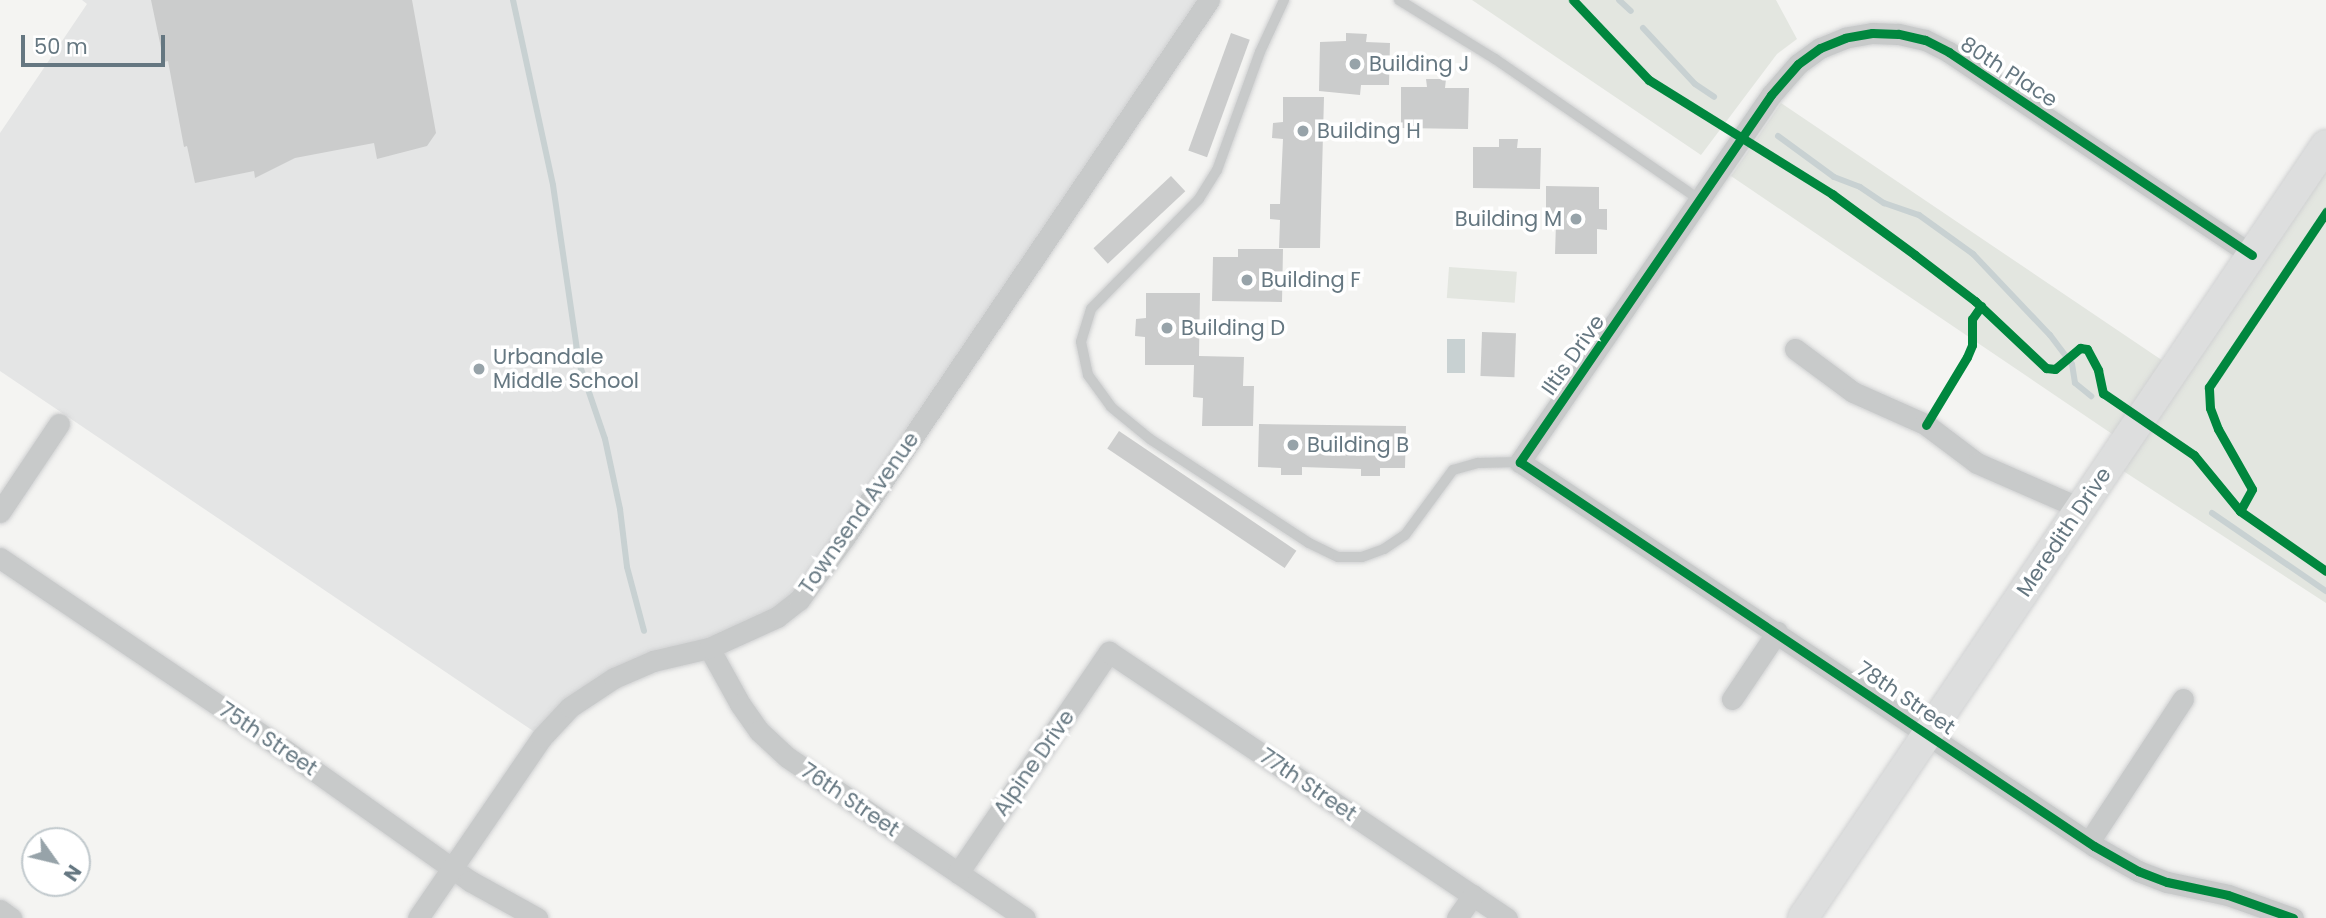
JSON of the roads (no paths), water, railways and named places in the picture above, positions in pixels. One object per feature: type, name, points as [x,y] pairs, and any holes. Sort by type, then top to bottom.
[{"type":"main road","name":"Meredith Drive","points":[[1803,918],[2326,145]]},
{"type":"street","name":"Townsend Avenue","points":[[418,918],[542,737],[570,707],[623,674],[653,661],[709,648],[777,617],[799,600],[1209,0]]},
{"type":"street","name":"80th Place","points":[[1655,267],[1771,95],[1798,64],[1820,48],[1845,38],[1872,33],[1898,34],[1925,40],[1949,52],[2252,254]]},
{"type":"street","name":"Iltis Drive","points":[[1520,462],[1655,267]]},
{"type":"street","points":[[1795,349],[1853,392],[1925,424],[1977,463],[2080,508]]},
{"type":"street","points":[[0,512],[60,424]]},
{"type":"street","name":"78th Street","points":[[1520,462],[2088,842],[2138,871],[2167,882],[2228,895],[2285,916]]},
{"type":"street","name":"75th Street","points":[[0,558],[285,750],[452,867],[537,918]]},
{"type":"street","points":[[1732,699],[1777,632]]},
{"type":"street","name":"76th Street","points":[[709,648],[740,704],[759,731],[787,757],[1025,918]]},
{"type":"street","name":"Alpine Drive","points":[[958,873],[1109,652]]},
{"type":"street","name":"77th Street","points":[[1109,652],[1507,918]]},
{"type":"street","points":[[2088,842],[2183,699]]},
{"type":"street","points":[[1457,918],[1473,895]]},
{"type":"street","points":[[0,910],[11,918]]},
{"type":"lane","points":[[1284,0],[1268,32],[1211,180],[1199,199],[1133,262],[1091,309],[1081,342],[1088,375],[1111,407],[1150,439],[1309,542],[1338,557],[1362,557],[1384,549],[1405,535],[1453,470],[1478,463],[1520,462]]},
{"type":"lane","points":[[1399,0],[1437,20],[1700,200]]},
{"type":"waterway","points":[[513,0],[553,185],[579,363],[605,439],[620,509],[627,567],[644,631]]},
{"type":"waterway","points":[[1619,0],[1631,11]]},
{"type":"waterway","points":[[1643,28],[1695,84],[1714,97]]},
{"type":"waterway","points":[[1778,136],[1834,177],[1860,187],[1884,203],[1919,215],[1973,254],[2050,335],[2072,364],[2075,383],[2091,396]]},
{"type":"waterway","points":[[2212,513],[2326,591]]},
{"type":"place","name":"Building J","points":[[1355,64]]},
{"type":"place","name":"Building H","points":[[1303,131]]},
{"type":"place","name":"Building M","points":[[1576,219]]},
{"type":"place","name":"Building F","points":[[1247,280]]},
{"type":"place","name":"Building D","points":[[1167,328]]},
{"type":"place","name":"Urbandale Middle School","points":[[479,369]]},
{"type":"place","name":"Building B","points":[[1293,445]]}]
